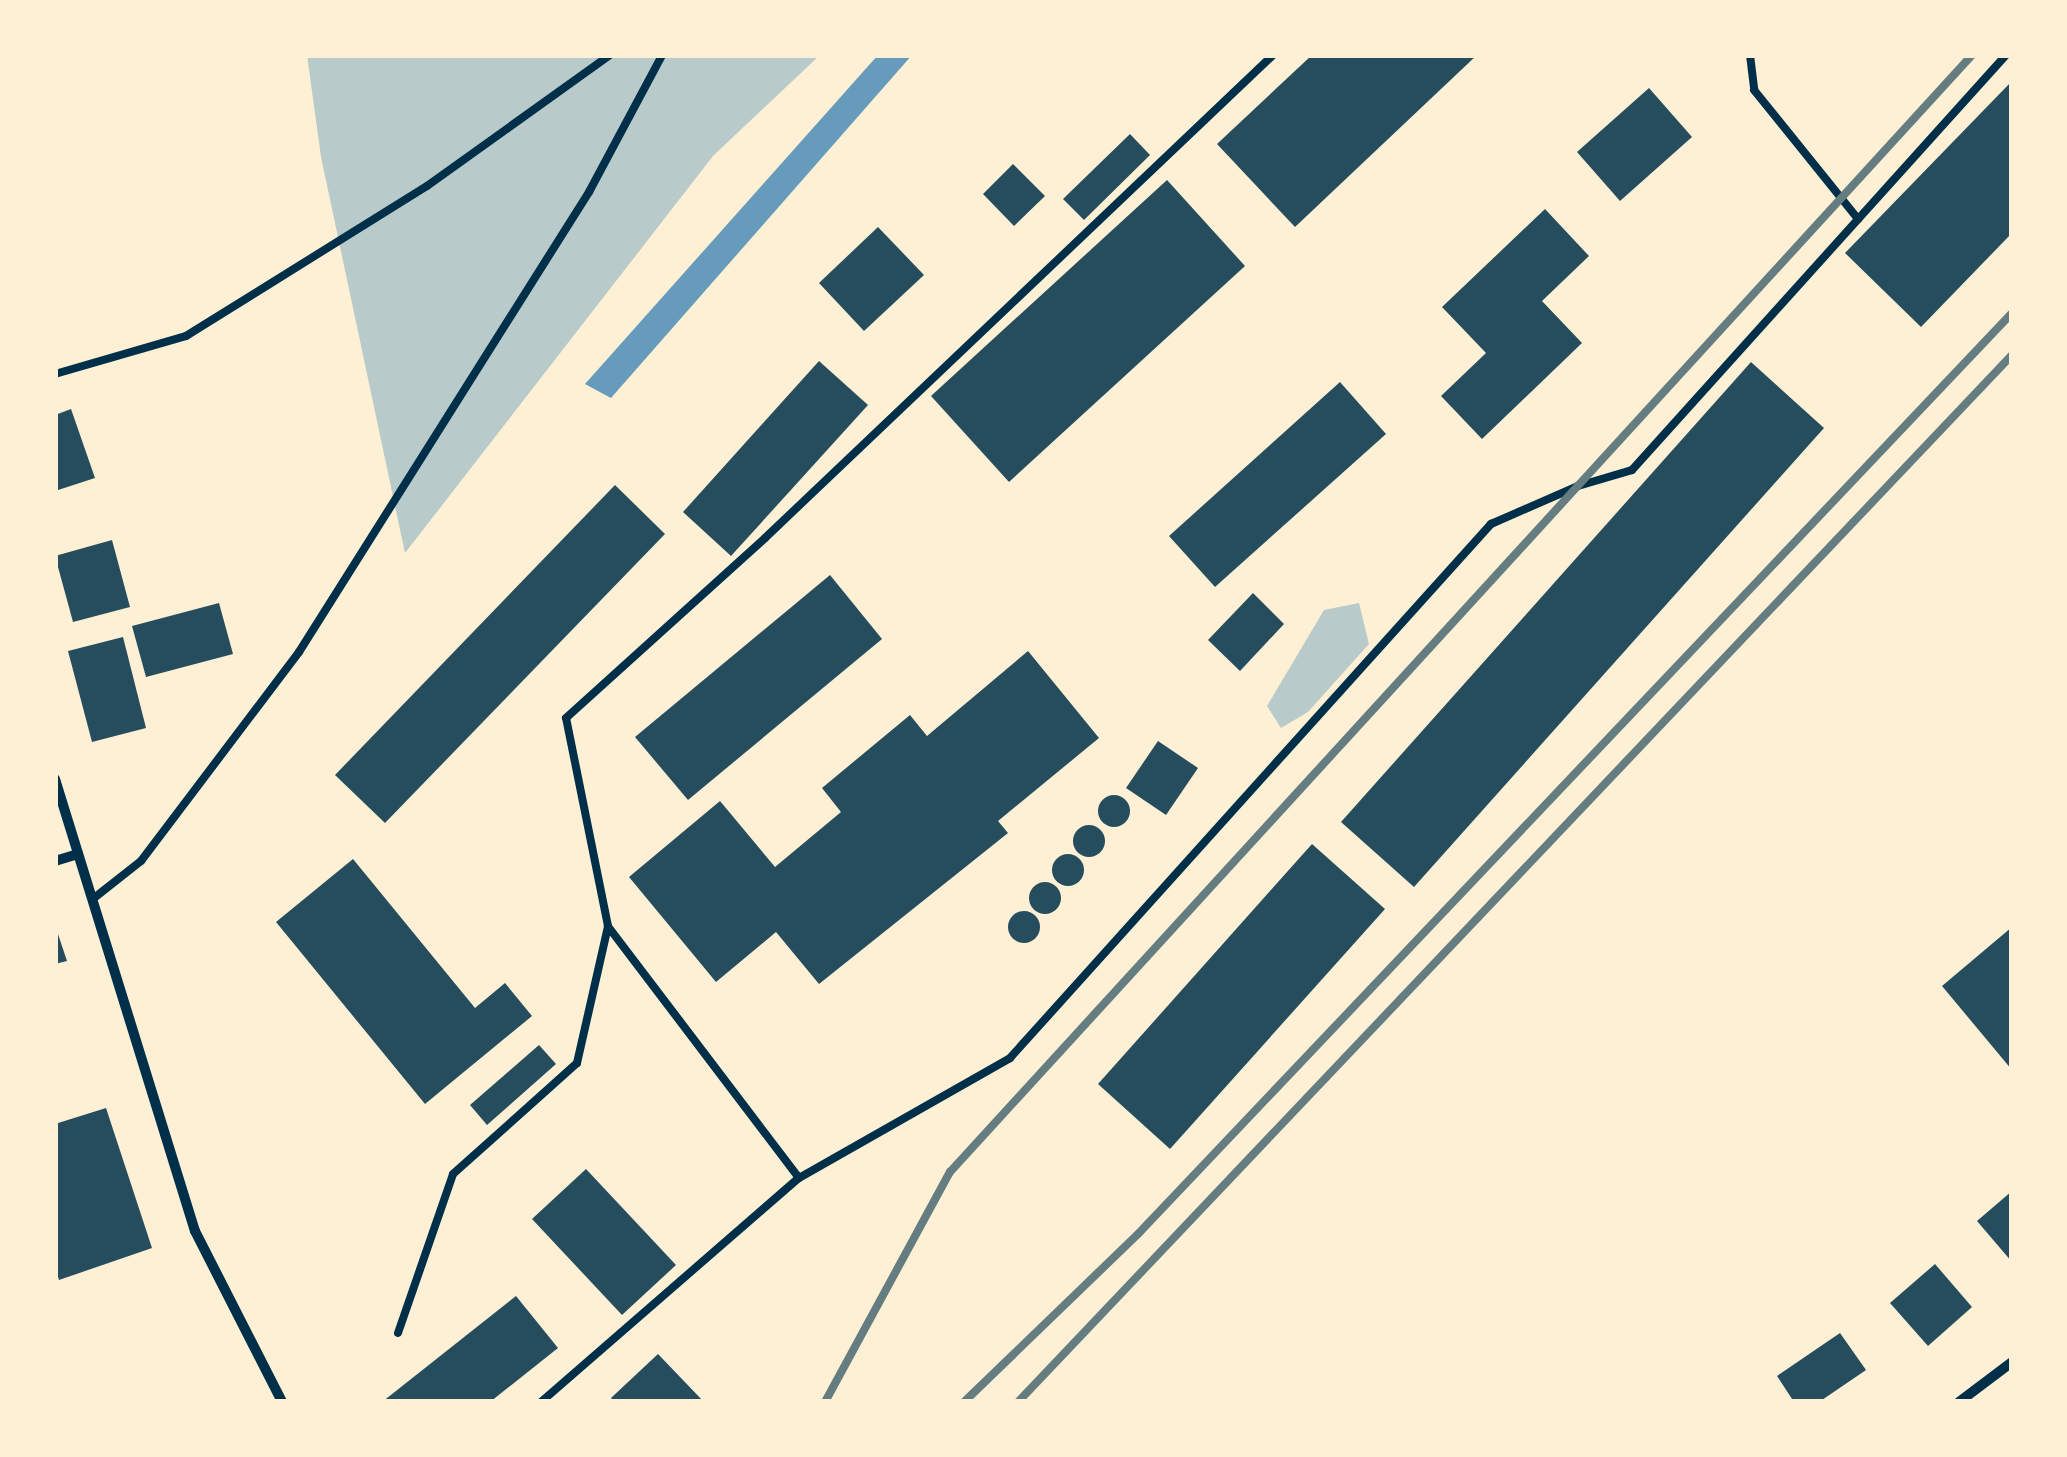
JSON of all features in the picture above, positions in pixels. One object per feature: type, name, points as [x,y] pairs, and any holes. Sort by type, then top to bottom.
[{"type":"street","points":[[55,779],[195,1231],[282,1402]]},
{"type":"street","points":[[55,861],[78,854]]},
{"type":"street","points":[[1959,1402],[2012,1362]]},
{"type":"lane","points":[[55,374],[186,336],[427,186],[610,55]]},
{"type":"lane","points":[[94,898],[141,861],[299,652],[588,192],[662,55]]},
{"type":"lane","points":[[398,1333],[453,1174],[577,1063],[608,926],[566,718],[765,538],[1272,55]]},
{"type":"lane","points":[[1750,55],[1754,90],[1858,219]]},
{"type":"lane","points":[[541,1402],[799,1178],[1010,1058],[1491,524],[1578,486],[1632,470],[2006,55]]},
{"type":"lane","points":[[608,926],[799,1178]]},
{"type":"shaded area","points":[[307,55],[820,55],[713,156],[405,553],[321,157]]},
{"type":"shaded area","points":[[1359,603],[1369,644],[1308,712],[1281,728],[1267,706],[1324,610]]},
{"type":"water","points":[[878,55],[912,55],[611,398],[585,384]]},
{"type":"building","points":[[1312,55],[1477,55],[1295,227],[1217,144]]},
{"type":"building","points":[[2012,81],[2012,233],[1921,327],[1845,253]]},
{"type":"building","points":[[1649,88],[1692,137],[1620,201],[1577,152]]},
{"type":"building","points":[[1130,134],[1150,155],[1084,220],[1063,199]]},
{"type":"building","points":[[1013,164],[1045,196],[1014,226],[983,194]]},
{"type":"building","points":[[1167,180],[1245,266],[1009,482],[931,396]]},
{"type":"building","points":[[1545,209],[1589,256],[1542,301],[1582,343],[1482,439],[1441,396],[1486,353],[1442,307]]},
{"type":"building","points":[[878,227],[924,275],[864,331],[819,283]]},
{"type":"building","points":[[819,361],[868,405],[731,556],[683,512]]},
{"type":"building","points":[[1751,362],[1824,428],[1414,887],[1341,822]]},
{"type":"building","points":[[1340,382],[1386,434],[1215,587],[1169,536]]},
{"type":"building","points":[[71,409],[95,478],[55,491],[55,415]]},
{"type":"building","points":[[615,485],[665,534],[385,823],[335,775]]},
{"type":"building","points":[[112,540],[130,607],[73,622],[55,556]]},
{"type":"building","points":[[830,575],[882,639],[688,800],[635,737]]},
{"type":"building","points":[[1253,593],[1284,624],[1240,671],[1208,640]]},
{"type":"building","points":[[219,603],[233,654],[146,677],[132,626]]},
{"type":"building","points":[[123,637],[146,728],[92,742],[68,651]]},
{"type":"building","points":[[1028,651],[1099,738],[998,821],[1008,833],[819,984],[776,932],[716,982],[629,877],[720,801],[775,867],[841,812],[822,788],[910,715],[927,736]]},
{"type":"building","points":[[1158,741],[1198,768],[1166,815],[1126,788]]},
{"type":"building","points":[[1114,795],[1126,799],[1130,811],[1126,823],[1114,827],[1102,823],[1098,811],[1102,799]]},
{"type":"building","points":[[1089,825],[1101,829],[1105,841],[1101,853],[1089,857],[1077,853],[1073,841],[1077,829]]},
{"type":"building","points":[[1312,844],[1385,909],[1170,1149],[1098,1084]]},
{"type":"building","points":[[1068,854],[1080,858],[1084,870],[1080,882],[1068,886],[1056,882],[1052,870],[1056,858]]},
{"type":"building","points":[[353,859],[475,1008],[505,983],[532,1016],[425,1104],[276,922]]},
{"type":"building","points":[[1045,882],[1057,886],[1061,898],[1057,910],[1045,914],[1033,910],[1029,898],[1033,886]]},
{"type":"building","points":[[1024,911],[1036,915],[1040,927],[1036,939],[1024,943],[1012,939],[1008,927],[1012,915]]},
{"type":"building","points":[[55,925],[67,961],[55,964]]},
{"type":"building","points":[[2012,927],[2012,1070],[1942,986]]},
{"type":"building","points":[[539,1045],[556,1064],[487,1125],[470,1105]]},
{"type":"building","points":[[106,1108],[152,1248],[59,1280],[55,1267],[55,1124]]},
{"type":"building","points":[[586,1169],[676,1265],[622,1315],[532,1219]]},
{"type":"building","points":[[2012,1191],[2012,1262],[1977,1221]]},
{"type":"building","points":[[1935,1264],[1972,1307],[1928,1346],[1890,1303]]},
{"type":"building","points":[[516,1296],[558,1348],[490,1402],[382,1402]]},
{"type":"building","points":[[1840,1333],[1866,1370],[1819,1402],[1794,1402],[1777,1376]]},
{"type":"building","points":[[658,1354],[704,1402],[614,1402],[611,1398]]},
{"type":"railway","points":[[825,1402],[950,1172],[1972,55]]},
{"type":"railway","points":[[964,1402],[1138,1234],[2012,313]]},
{"type":"railway","points":[[1018,1402],[2012,355]]}]
